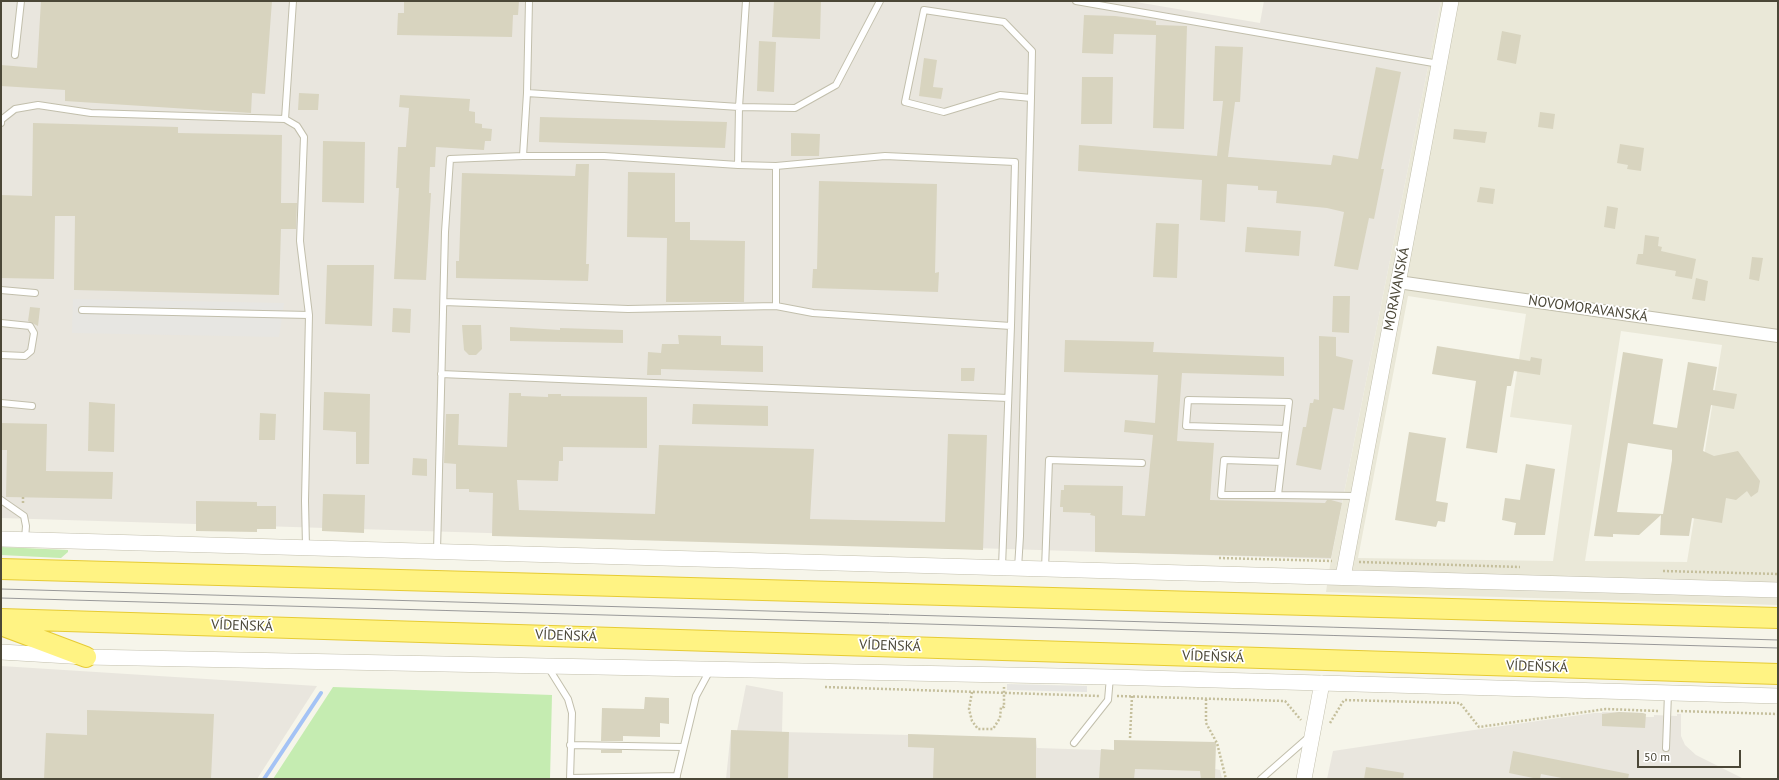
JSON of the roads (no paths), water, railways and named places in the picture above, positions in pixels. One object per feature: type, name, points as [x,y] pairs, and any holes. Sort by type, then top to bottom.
[{"type":"highway","points":[[1,568],[1778,618]]},
{"type":"highway","name":"VÍDEŇSKÁ","points":[[1,618],[1778,674]]},
{"type":"highway","points":[[1,625],[86,657]]},
{"type":"street","name":"MORAVANSKÁ","points":[[1343,577],[1451,1]]},
{"type":"street","name":"NOVOMORAVANSKÁ","points":[[1398,282],[1778,336]]},
{"type":"street","points":[[1,539],[436,553],[1778,590]]},
{"type":"street","name":"VÍDEŇSKÁ","points":[[1,652],[86,657],[1110,677],[1778,696]]},
{"type":"street","points":[[1304,779],[1322,683]]},
{"type":"lane","points":[[15,55],[21,1]]},
{"type":"lane","points":[[285,119],[293,1]]},
{"type":"lane","points":[[523,156],[527,93],[529,1]]},
{"type":"lane","points":[[738,165],[739,107],[746,1]]},
{"type":"lane","points":[[527,93],[739,107],[795,108],[836,85],[880,1]]},
{"type":"lane","points":[[1076,1],[1439,64]]},
{"type":"lane","points":[[1018,568],[1031,98],[1032,51],[1004,22],[924,10],[905,102],[944,112],[1000,95],[1031,98]]},
{"type":"lane","points":[[1,122],[1,120],[15,109],[38,105],[91,113],[285,119],[297,126],[304,137],[300,241],[309,315],[305,500],[306,549]]},
{"type":"lane","points":[[436,553],[445,232],[450,159],[523,156],[604,156],[738,165],[776,166],[885,156],[1015,162],[1011,326],[1002,568]]},
{"type":"lane","points":[[776,166],[776,306]]},
{"type":"lane","points":[[1,290],[35,293]]},
{"type":"lane","points":[[444,302],[628,309],[776,306],[813,313],[1011,326]]},
{"type":"lane","points":[[82,310],[309,315]]},
{"type":"lane","points":[[1,323],[30,326],[34,333],[31,351],[25,356],[1,354]]},
{"type":"lane","points":[[441,374],[1008,398]]},
{"type":"lane","points":[[1278,495],[1286,429],[1289,402],[1188,400],[1186,426],[1286,429]]},
{"type":"lane","points":[[1,403],[32,406]]},
{"type":"lane","points":[[1045,569],[1049,460],[1142,463]]},
{"type":"lane","points":[[1282,462],[1224,460],[1221,495],[1359,496]]},
{"type":"lane","points":[[1,500],[24,516],[26,526],[25,540]]},
{"type":"lane","points":[[547,666],[568,699],[572,713],[570,778],[677,777],[696,696],[710,669]]},
{"type":"lane","points":[[1074,743],[1108,700],[1110,677]]},
{"type":"lane","points":[[1666,748],[1668,693]]},
{"type":"lane","points":[[1261,779],[1313,734]]},
{"type":"lane","points":[[570,745],[683,747]]},
{"type":"waterway","points":[[264,779],[321,693]]},
{"type":"tram line","points":[[1,589],[1778,640]]},
{"type":"tram line","points":[[1,598],[1778,648]]}]
